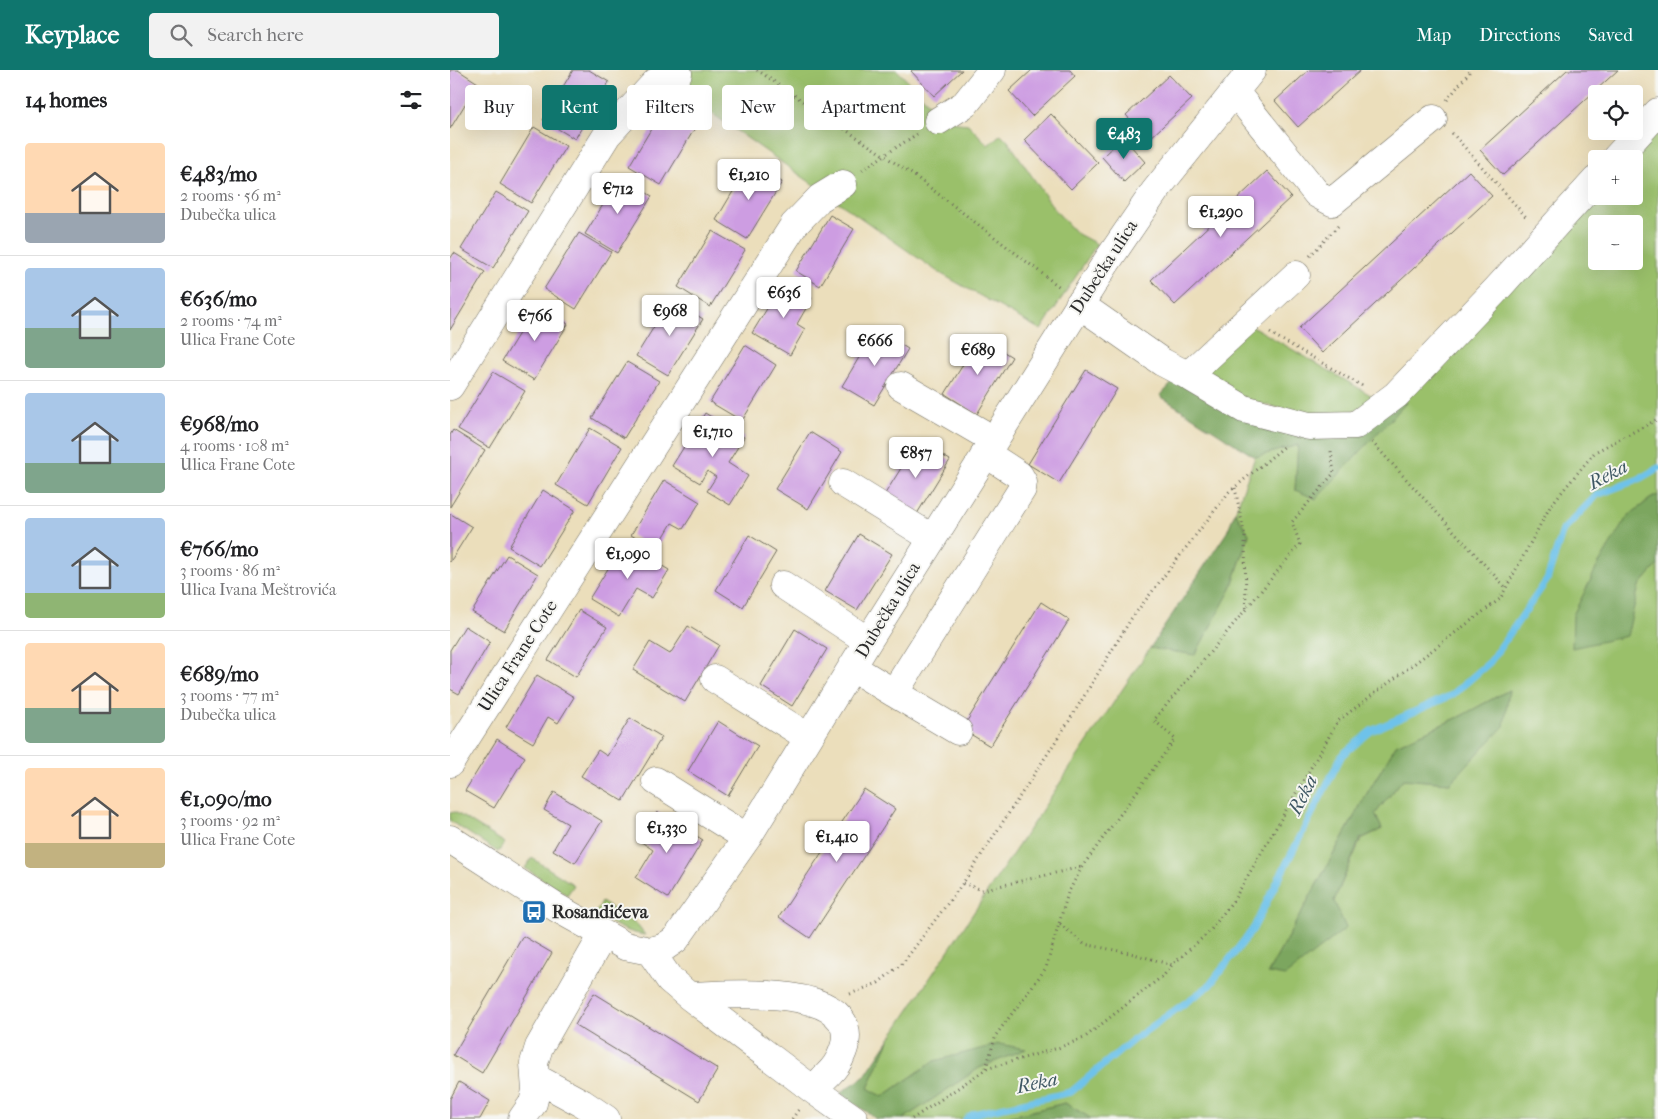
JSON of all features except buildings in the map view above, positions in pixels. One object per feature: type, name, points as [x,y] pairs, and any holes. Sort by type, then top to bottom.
[{"type":"street","points":[[938,121],[965,104],[992,70]]},
{"type":"street","name":"Dubečka ulica","points":[[650,952],[663,948],[676,940],[747,838],[989,446],[1071,296],[1252,70]]},
{"type":"street","points":[[450,386],[607,135],[656,82],[678,73]]},
{"type":"street","points":[[1234,92],[1317,194],[1332,202],[1435,117]]},
{"type":"street","points":[[1623,150],[1658,112]]},
{"type":"street","name":"Ulica Frane Cote","points":[[450,763],[794,225],[820,198],[843,184]]},
{"type":"street","points":[[1071,296],[1162,362],[1244,409],[1318,426],[1356,425],[1396,395],[1588,189]]},
{"type":"street","points":[[1185,374],[1195,369],[1296,275]]},
{"type":"street","points":[[894,693],[1022,489],[1023,482],[1019,474],[989,446],[901,386]]},
{"type":"street","points":[[843,483],[932,538]]},
{"type":"street","points":[[783,585],[868,640]]},
{"type":"street","points":[[852,668],[958,731]]},
{"type":"street","points":[[716,679],[808,737]]},
{"type":"street","points":[[656,780],[747,838]]},
{"type":"street","points":[[450,839],[603,935],[625,946],[650,952],[670,980],[689,996],[854,1119]]},
{"type":"street","points":[[522,1119],[533,1103],[536,1091],[534,1063],[539,1047],[603,935]]},
{"type":"street","points":[[689,996],[755,994],[793,998],[820,1005],[836,1013],[846,1026],[846,1042],[837,1065],[812,1089]]},
{"type":"street","points":[[536,1078],[577,1111],[606,1119]]},
{"type":"path","points":[[757,70],[916,178],[1071,296]]},
{"type":"path","points":[[1471,70],[1435,117],[1544,237]]},
{"type":"path","points":[[883,156],[938,121]]},
{"type":"path","points":[[1296,275],[1303,264],[1339,226],[1332,202]]},
{"type":"path","points":[[1247,320],[1388,401]]},
{"type":"path","points":[[912,1119],[986,1069],[1084,1038],[1164,976],[1172,965],[1210,931],[1235,898],[1338,721],[1500,599],[1551,505],[1596,452],[1658,419]]},
{"type":"path","points":[[1356,425],[1507,589]]},
{"type":"path","points":[[820,1005],[878,983],[903,963],[963,883],[1069,721],[1131,619],[1230,492],[1318,426],[1334,473],[1292,522],[1300,544],[1154,720],[1174,739],[1082,867],[1068,892],[1046,968],[996,1035],[986,1069]]},
{"type":"path","points":[[1235,488],[1245,537],[1246,609]]},
{"type":"path","points":[[963,883],[982,890],[1082,867]]},
{"type":"path","points":[[1060,924],[1084,944],[1134,954],[1172,965]]},
{"type":"green space","points":[[650,70],[897,70],[911,85],[804,85],[804,130],[924,130],[924,98],[941,116],[958,123],[968,124],[988,145],[1001,134],[1008,141],[1055,210],[1076,233],[1097,244],[1041,330],[938,272],[736,130],[794,130],[794,85],[722,85],[722,120],[712,113],[712,85],[671,85]]},
{"type":"green space","points":[[1658,116],[1658,495],[1627,517],[1626,636],[1639,586],[1658,565],[1658,1119],[1092,1119],[1065,1103],[1000,1119],[903,1119],[979,1068],[1025,1049],[934,1061],[882,1097],[868,1088],[890,1038],[1150,648],[1165,650],[1231,589],[1249,535],[1235,512],[1255,457],[1298,445],[1295,490],[1588,204],[1643,205],[1643,150],[1639,150]],"holes":[[[1509,690],[1450,783],[1403,779],[1375,814],[1382,829],[1361,839],[1334,901],[1268,973],[1366,795],[1396,745],[1459,717]]]},
{"type":"green space","points":[[1252,326],[1381,401],[1329,420],[1246,400],[1198,377]]},
{"type":"green space","points":[[1176,379],[1292,431],[1407,402],[1316,499],[1295,490],[1298,445],[1255,457],[1160,396]]},
{"type":"green space","points":[[1658,495],[1658,565],[1639,586],[1627,636],[1572,648],[1573,615],[1598,565],[1627,517]]},
{"type":"green space","points":[[1235,512],[1249,534],[1231,589],[1195,655],[1150,648],[1227,532]]},
{"type":"green space","points":[[1509,690],[1504,726],[1450,783],[1403,779],[1375,814],[1382,829],[1360,839],[1334,901],[1346,928],[1285,976],[1268,973],[1366,795],[1396,745],[1459,717]]},
{"type":"green space","points":[[455,812],[505,843],[498,852],[450,821],[450,813]]},
{"type":"green space","points":[[532,858],[574,885],[567,895],[525,868]]},
{"type":"green space","points":[[602,902],[637,925],[645,935],[625,930],[595,914]]},
{"type":"green space","points":[[890,1038],[868,1088],[882,1097],[934,1061],[999,1044],[1026,1049],[979,1068],[903,1119],[876,1119],[840,1093],[864,1077]]},
{"type":"green space","points":[[1065,1103],[1092,1119],[1000,1119]]},
{"type":"waterway","name":"Reka","points":[[966,1119],[973,1114],[1071,1092],[1133,1040],[1209,986],[1253,929],[1342,755],[1371,731],[1452,695],[1490,662],[1547,580],[1563,530],[1597,495],[1639,479],[1658,468]]},
{"type":"place","name":"Rosandićeva","points":[[534,912]]}]
